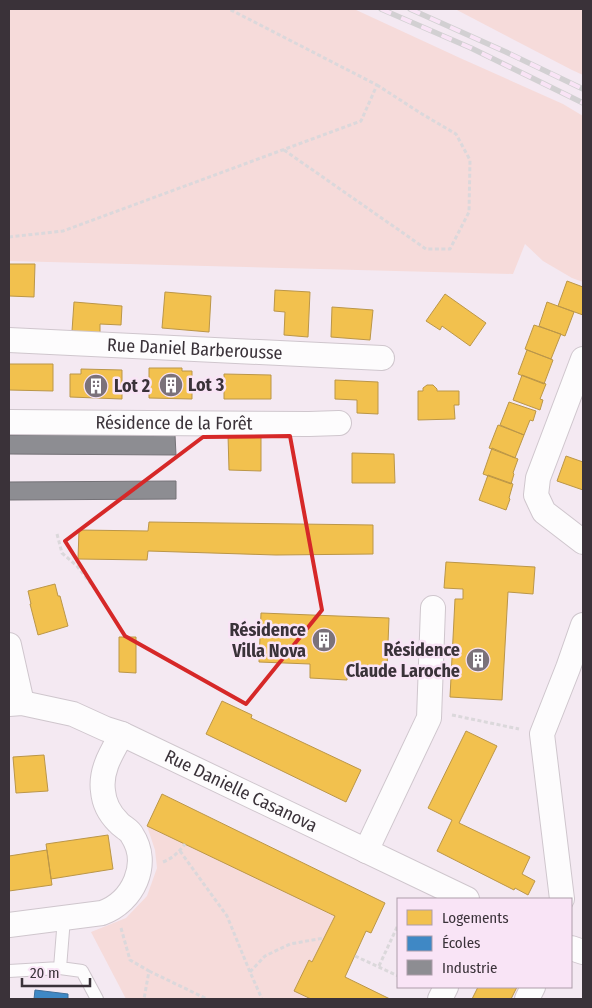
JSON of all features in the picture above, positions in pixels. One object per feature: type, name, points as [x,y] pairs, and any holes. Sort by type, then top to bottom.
[{"type":"street","name":"Rue Daniel Barberousse","points":[[9,340],[382,358]]},
{"type":"street","points":[[578,537],[544,512],[536,495],[538,478],[583,359]]},
{"type":"street","name":"Résidence de la Forêt","points":[[9,422],[338,423]]},
{"type":"street","points":[[366,851],[429,718],[433,608]]},
{"type":"street","points":[[562,898],[542,734],[583,625]]},
{"type":"street","points":[[9,645],[15,703]]},
{"type":"street","name":"Rue Danielle Casanova","points":[[15,703],[73,714],[122,734],[465,898]]},
{"type":"street","points":[[9,925],[102,913],[120,904],[128,896],[136,881],[139,870],[137,844],[132,833],[117,822],[109,811],[104,798],[102,783],[106,763],[122,734]]},
{"type":"lane","points":[[60,968],[64,918]]},
{"type":"lane","points":[[9,971],[60,968],[82,970],[97,999]]},
{"type":"path","points":[[229,9],[378,85],[456,134],[470,160],[469,212],[450,249],[426,249],[284,150]]},
{"type":"path","points":[[9,237],[63,232],[361,121],[378,85]]},
{"type":"path","points":[[56,534],[62,553],[77,566],[95,589]]},
{"type":"path","points":[[429,710],[542,734]]},
{"type":"path","points":[[180,851],[227,916],[262,999]]},
{"type":"path","points":[[120,904],[120,922],[130,960],[207,999]]},
{"type":"path","points":[[379,966],[397,927]]},
{"type":"path","points":[[250,972],[265,956],[290,944],[324,938]]},
{"type":"path","points":[[355,956],[397,975]]},
{"type":"path","points":[[144,999],[149,971]]},
{"type":"highlighted area","points":[[290,436],[322,610],[246,704],[125,636],[65,541],[203,437]]},
{"type":"shaded area","points":[[9,9],[354,9],[563,104],[583,116],[583,282],[572,278],[543,261],[525,244],[513,274],[9,261]]},
{"type":"shaded area","points":[[455,9],[583,9],[583,75],[572,70]]},
{"type":"shaded area","points":[[147,826],[335,916],[312,962],[309,960],[294,991],[309,999],[126,999],[91,932],[126,918],[147,896],[157,868],[155,850]]},
{"type":"building: Logements","points":[[9,264],[35,264],[34,297],[9,296]]},
{"type":"building: Logements","points":[[567,281],[583,287],[583,315],[558,306]]},
{"type":"building: Logements","points":[[275,290],[310,292],[308,337],[284,335],[285,312],[274,311]]},
{"type":"building: Logements","points":[[165,292],[211,296],[209,332],[162,328]]},
{"type":"building: Logements","points":[[445,294],[486,323],[470,346],[442,326],[440,330],[426,321]]},
{"type":"building: Logements","points":[[74,302],[122,306],[121,325],[100,324],[100,334],[72,331]]},
{"type":"building: Logements","points":[[547,302],[574,312],[565,336],[539,326]]},
{"type":"building: Logements","points":[[332,307],[373,310],[370,340],[331,337]]},
{"type":"building: Logements","points":[[534,325],[561,334],[551,359],[525,349]]},
{"type":"building: Logements","points":[[527,350],[553,360],[544,384],[518,374]]},
{"type":"building: Logements","points":[[9,364],[53,364],[53,391],[9,390]]},
{"type":"building: Logements","name":"Lot 3","points":[[149,368],[182,368],[182,371],[192,371],[192,399],[149,398]]},
{"type":"building: Logements","name":"Lot 2","points":[[81,369],[122,370],[122,399],[70,397],[70,374],[81,374]]},
{"type":"building: Logements","points":[[224,374],[271,375],[271,399],[224,399]]},
{"type":"building: Logements","points":[[522,375],[546,384],[540,399],[543,400],[540,410],[513,400]]},
{"type":"building: Logements","points":[[335,380],[378,382],[378,414],[357,413],[357,400],[335,399]]},
{"type":"building: Logements","points":[[427,385],[433,385],[437,391],[459,391],[459,405],[454,405],[455,419],[418,420],[418,391],[423,391],[423,388]]},
{"type":"building: Logements","points":[[509,402],[536,411],[533,421],[530,420],[524,435],[500,425]]},
{"type":"building: Logements","points":[[498,425],[524,435],[515,458],[489,448]]},
{"type":"building: Logements","points":[[228,435],[261,435],[261,471],[229,470]]},
{"type":"building: Logements","points":[[492,448],[518,459],[511,484],[483,474]]},
{"type":"building: Logements","points":[[352,453],[394,454],[395,483],[352,483]]},
{"type":"building: Logements","points":[[566,456],[583,462],[583,490],[557,481]]},
{"type":"building: Logements","points":[[488,475],[513,484],[506,510],[479,500]]},
{"type":"building: Logements","points":[[149,522],[373,525],[373,554],[276,555],[148,551],[147,560],[78,559],[79,530],[148,531]]},
{"type":"building: Logements","name":"Résidence Claude Laroche","points":[[446,562],[535,567],[533,594],[508,592],[502,700],[450,697],[455,599],[463,599],[463,589],[444,588]]},
{"type":"building: Logements","points":[[55,584],[68,626],[38,635],[28,591]]},
{"type":"building: Logements","name":"Résidence Villa Nova","points":[[261,613],[389,618],[387,669],[348,667],[347,680],[310,678],[310,664],[259,662]]},
{"type":"building: Logements","points":[[119,637],[136,637],[136,673],[119,672]]},
{"type":"building: Logements","points":[[222,701],[252,715],[251,718],[361,770],[346,802],[206,734]]},
{"type":"building: Logements","points":[[466,731],[497,746],[459,823],[530,857],[522,874],[535,881],[528,895],[515,888],[514,890],[437,851],[452,820],[428,808]]},
{"type":"building: Logements","points":[[44,755],[48,791],[16,793],[13,757]]},
{"type":"building: Logements","points":[[162,794],[385,903],[371,933],[366,931],[345,977],[390,999],[311,999],[294,991],[309,960],[312,962],[335,916],[147,826]]},
{"type":"building: Logements","points":[[108,835],[113,869],[51,879],[46,844]]},
{"type":"building: Logements","points":[[47,850],[52,885],[9,891],[9,856]]},
{"type":"building: Logements","points":[[478,988],[516,988],[511,999],[472,999]]},
{"type":"building: Écoles","points":[[35,990],[68,994],[68,999],[34,999]]},
{"type":"building: Industrie","points":[[9,435],[175,435],[176,455],[9,454]]},
{"type":"building: Industrie","points":[[176,481],[176,499],[9,500],[9,482]]},
{"type":"railway","points":[[381,9],[471,48],[583,103]]},
{"type":"railway","points":[[410,9],[583,89]]},
{"type":"place","name":"Lot 3","points":[[171,385]]},
{"type":"place","name":"Lot 2","points":[[96,386]]},
{"type":"place","name":"Résidence Villa Nova","points":[[324,640]]},
{"type":"place","name":"Résidence Claude Laroche","points":[[478,660]]}]
